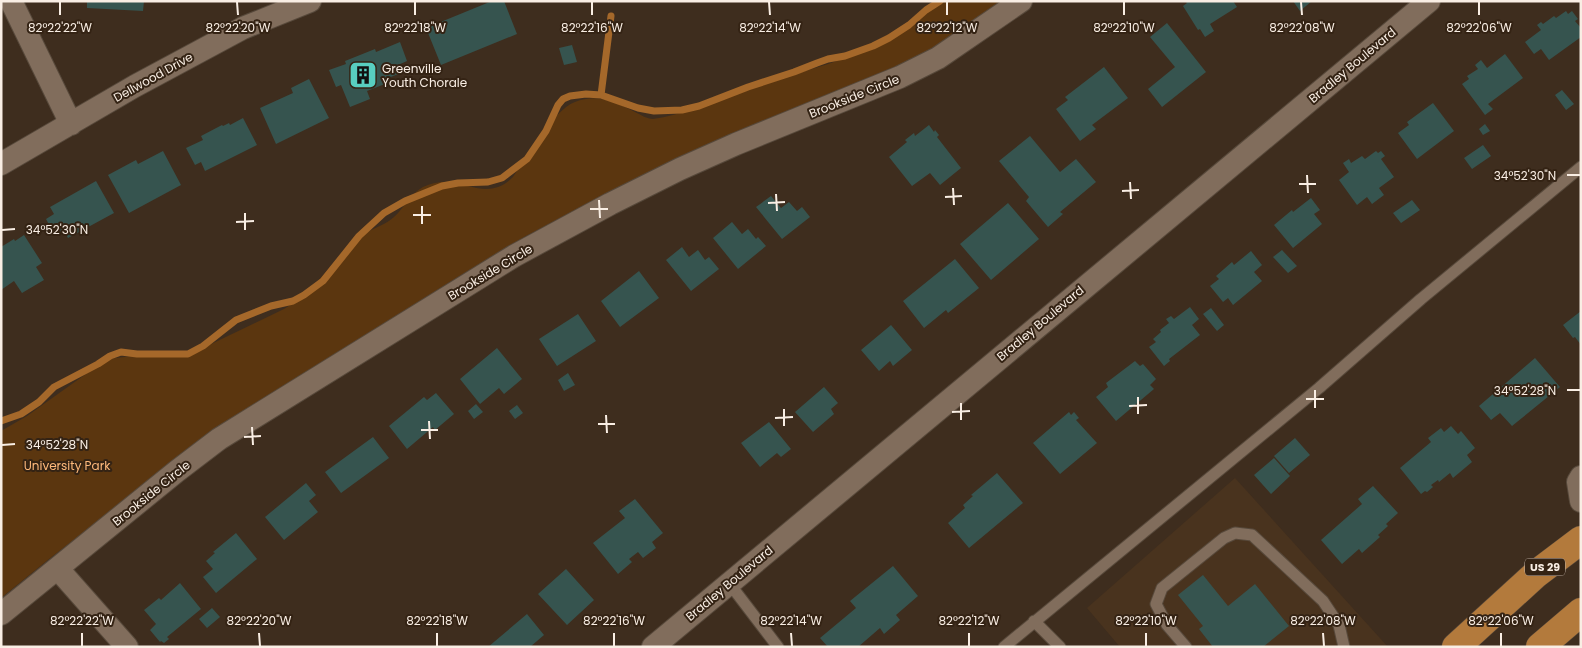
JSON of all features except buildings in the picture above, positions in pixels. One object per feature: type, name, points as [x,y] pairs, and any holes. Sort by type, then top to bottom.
[{"type":"main road","name":"US 29","points":[[1456,647],[1536,574],[1581,540]]},
{"type":"main road","points":[[1540,647],[1581,612]]},
{"type":"street","points":[[11,1],[71,124]]},
{"type":"street","name":"Dellwood Drive","points":[[1,164],[135,86],[243,28],[310,1]]},
{"type":"street","name":"Brookside Circle","points":[[1,614],[177,471],[220,439],[514,256],[680,169],[900,77],[938,58],[1021,1]]},
{"type":"street","name":"Bradley Boulevard","points":[[653,647],[1429,1]]},
{"type":"street","points":[[1581,478],[1578,482],[1581,501]]},
{"type":"street","points":[[58,569],[127,647]]},
{"type":"lane","points":[[1004,647],[1318,388],[1421,299],[1581,167]]},
{"type":"lane","points":[[1186,647],[1167,625],[1156,604],[1162,588],[1224,538],[1234,533],[1252,535],[1323,601],[1339,625],[1344,647]]},
{"type":"lane","points":[[729,583],[778,647]]},
{"type":"lane","points":[[1034,621],[1060,647]]},
{"type":"shaded area","points":[[1235,478],[1388,647],[1120,647],[1087,608]]},
{"type":"green space","name":"University Park","points":[[942,1],[1005,1],[951,38],[890,72],[635,179],[526,236],[210,434],[1,598],[1,431],[27,416],[107,359],[178,354],[203,348],[284,309],[305,294],[355,240],[390,220],[423,187],[448,182],[481,189],[491,189],[502,185],[513,177],[558,114],[575,102],[591,98],[606,100],[651,119],[674,115],[736,92],[820,67],[861,52],[896,32]]},
{"type":"waterway","points":[[1,421],[21,414],[39,402],[54,387],[110,356],[121,352],[137,354],[188,354],[203,346],[236,320],[271,306],[293,301],[304,295],[323,281],[359,236],[384,213],[405,201],[442,186],[458,183],[488,182],[502,178],[527,159],[546,131],[558,105],[563,99],[586,94],[601,95],[638,108],[654,111],[682,110],[699,106],[828,59],[845,56],[873,46],[909,25],[940,1]]},
{"type":"waterway","points":[[601,95],[611,16]]},
{"type":"place","name":"Greenville Youth Chorale","points":[[363,75]]}]
